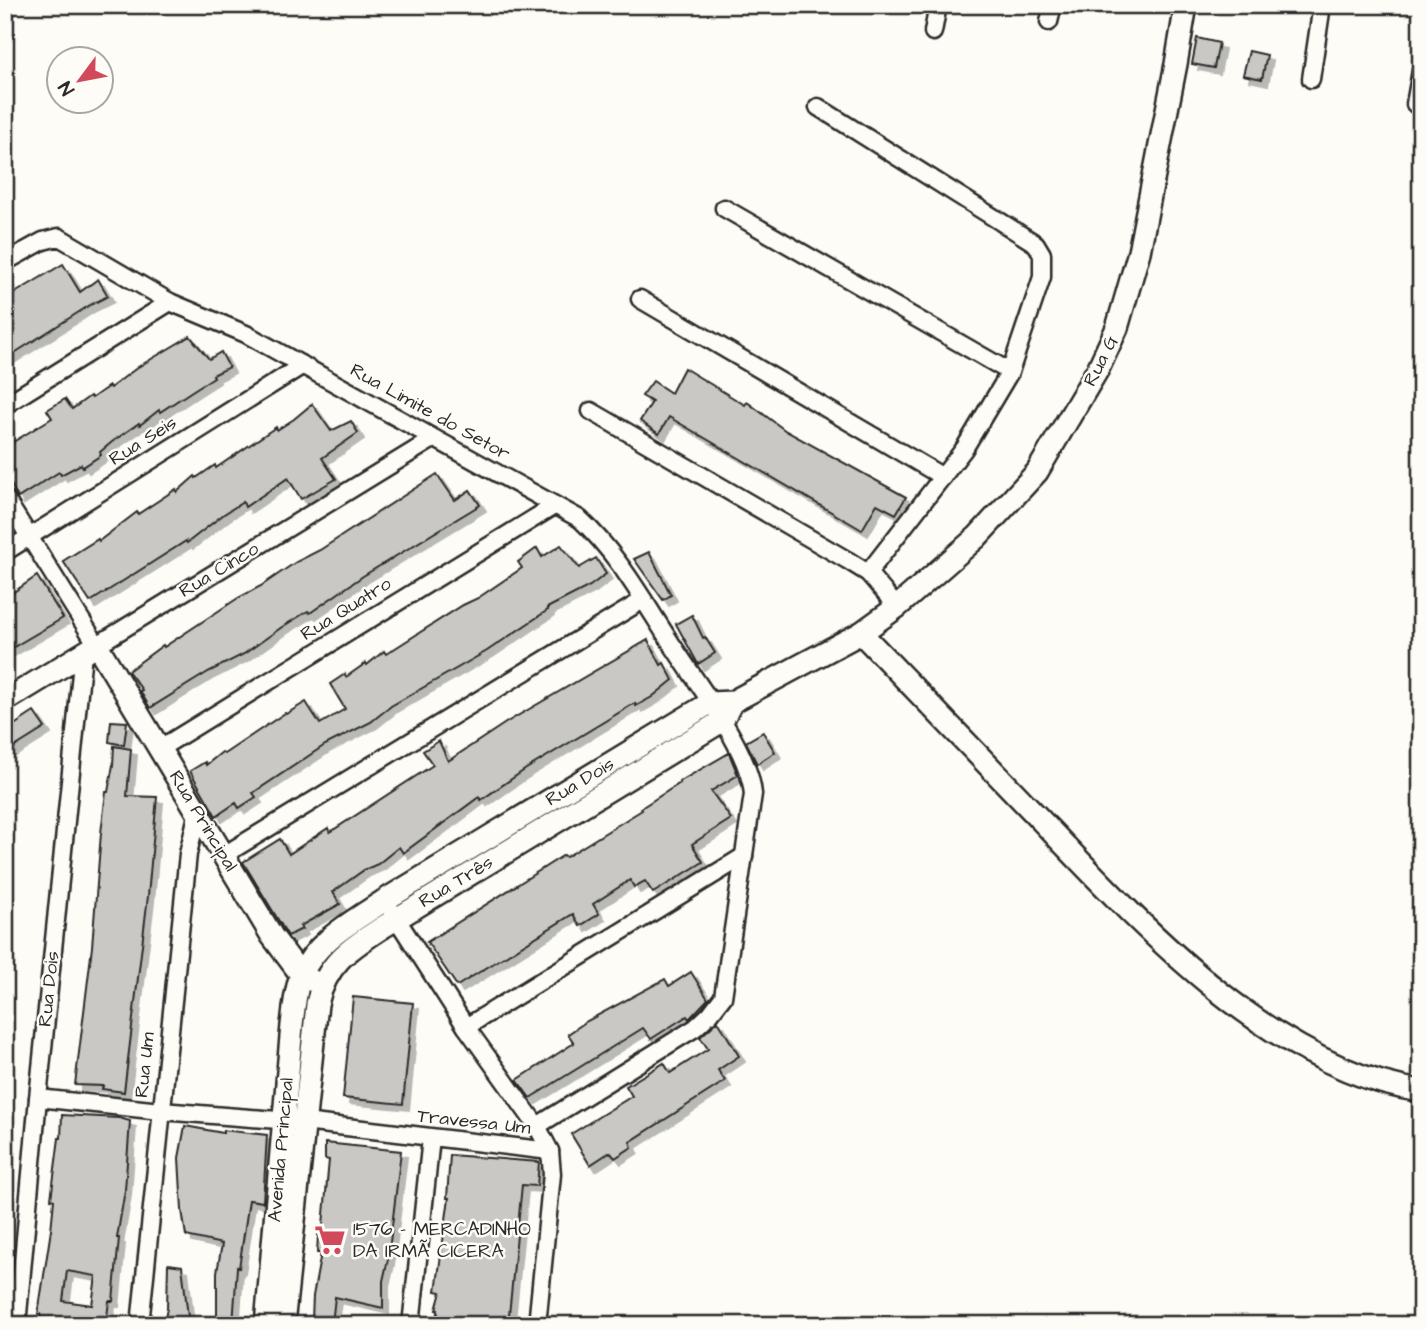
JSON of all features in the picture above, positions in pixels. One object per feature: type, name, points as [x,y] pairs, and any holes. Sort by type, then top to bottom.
[{"type":"street","points":[[933,32],[937,5]]},
{"type":"street","points":[[1049,22],[1053,5]]},
{"type":"street","name":"Rua G","points":[[861,633],[897,607],[977,537],[1037,471],[1098,369],[1117,328],[1139,252],[1185,5]]},
{"type":"street","points":[[1311,79],[1322,5]]},
{"type":"street","points":[[1415,104],[1421,71]]},
{"type":"street","points":[[818,107],[1036,244],[1042,254],[1042,276],[1010,372],[964,449],[867,573]]},
{"type":"street","points":[[724,208],[1010,372]]},
{"type":"street","name":"Rua Limite do Setor","points":[[5,262],[43,241],[59,237],[170,302],[246,334],[580,519],[616,557],[722,721]]},
{"type":"street","points":[[640,299],[943,477]]},
{"type":"street","points":[[5,405],[170,302]]},
{"type":"street","name":"Rua Seis","points":[[5,552],[303,365]]},
{"type":"street","points":[[591,411],[813,538],[867,573],[897,607]]},
{"type":"street","name":"Rua Cinco","points":[[5,701],[433,439]]},
{"type":"street","points":[[5,498],[30,537],[90,649]]},
{"type":"street","name":"Rua Quatro","points":[[159,749],[554,506]]},
{"type":"street","points":[[224,855],[643,600]]},
{"type":"street","points":[[861,633],[1081,862],[1167,946],[1230,1002],[1293,1044],[1353,1074],[1421,1091]]},
{"type":"street","name":"Rua Dois","points":[[302,976],[314,954],[325,943],[390,909],[710,703],[733,702],[861,633]]},
{"type":"street","name":"Rua Principal","points":[[90,649],[159,749],[272,936],[302,976]]},
{"type":"street","name":"Rua Dois","points":[[17,1325],[38,1098],[90,649]]},
{"type":"street","points":[[537,1126],[695,1028],[723,997],[754,794],[752,780],[722,721],[733,702]]},
{"type":"street","name":"Rua Três","points":[[294,1121],[321,984],[341,957],[390,909],[722,721]]},
{"type":"street","name":"Rua Um","points":[[140,1325],[188,854],[198,811]]},
{"type":"street","points":[[466,1027],[744,856]]},
{"type":"street","points":[[390,909],[466,1027],[537,1126],[550,1151]]},
{"type":"street","points":[[302,976],[321,984]]},
{"type":"street","name":"Avenida Principal","points":[[283,1325],[294,1121],[292,1025],[302,976]]},
{"type":"street","name":"Travessa Um","points":[[38,1098],[294,1121],[550,1151],[552,1174],[537,1325]]},
{"type":"street","name":"Avenida Principal","points":[[266,1325],[294,1121]]},
{"type":"street","points":[[411,1325],[431,1139]]},
{"type":"building","points":[[1197,38],[1219,43],[1214,68],[1192,64]]},
{"type":"building","points":[[1249,51],[1267,55],[1262,79],[1243,75]]},
{"type":"building","points":[[63,264],[80,292],[98,279],[108,296],[5,359],[5,299]]},
{"type":"building","points":[[190,336],[209,359],[221,352],[229,367],[160,412],[159,410],[140,425],[139,423],[83,467],[81,464],[61,475],[59,472],[18,498],[5,473],[5,447],[52,418],[47,410],[65,399],[72,409],[90,396],[92,398],[109,386],[110,388],[138,367]]},
{"type":"building","points":[[684,368],[745,405],[747,402],[786,431],[906,497],[896,514],[877,504],[862,530],[669,417],[659,434],[640,421],[652,402],[642,396],[653,381],[671,393]]},
{"type":"building","points":[[312,404],[331,431],[351,421],[358,433],[322,458],[336,479],[301,499],[288,478],[245,507],[243,502],[187,543],[186,541],[90,602],[63,561],[98,539],[99,541],[137,512],[138,514],[176,489],[177,492],[195,476],[196,478],[215,465],[216,468],[276,427],[277,430]]},
{"type":"building","points":[[437,474],[455,500],[470,490],[480,505],[363,576],[310,613],[308,611],[282,627],[244,654],[208,672],[150,708],[140,691],[142,690],[128,671],[163,645],[164,647],[238,598],[320,550]]},
{"type":"building","points":[[561,545],[579,568],[596,558],[606,574],[590,586],[547,608],[548,610],[487,651],[391,706],[371,722],[325,745],[253,793],[256,797],[239,808],[236,803],[216,816],[190,771],[205,762],[206,765],[222,752],[224,754],[306,702],[320,724],[345,709],[330,684],[366,663],[367,665],[384,651],[386,654],[478,598],[522,568],[518,562],[537,548],[542,557]]},
{"type":"building","points":[[649,552],[671,595],[663,600],[634,559]]},
{"type":"building","points":[[37,576],[63,618],[5,652],[5,629],[12,625],[5,614],[5,598]]},
{"type":"building","points":[[692,615],[703,638],[705,637],[715,653],[698,664],[676,624]]},
{"type":"building","points":[[648,640],[661,665],[664,663],[673,680],[652,697],[636,706],[635,703],[526,769],[481,800],[479,797],[403,853],[399,847],[378,864],[364,870],[333,892],[340,904],[300,926],[302,929],[288,936],[243,862],[280,839],[289,854],[328,828],[330,832],[433,765],[423,751],[439,741],[448,761],[507,722]]},
{"type":"building","points":[[34,712],[45,728],[5,753],[5,731]]},
{"type":"building","points":[[111,721],[127,722],[124,745],[109,742]]},
{"type":"building","points":[[763,732],[775,752],[757,764],[746,742]]},
{"type":"building","points":[[114,746],[131,749],[127,796],[157,797],[124,1092],[102,1089],[103,1086],[75,1085],[92,947],[101,833]]},
{"type":"building","points":[[729,753],[738,775],[711,791],[731,819],[692,844],[703,862],[653,893],[645,881],[634,887],[630,880],[593,904],[599,914],[580,926],[573,914],[457,986],[427,942],[564,855],[566,857],[642,810],[641,808],[679,782]]},
{"type":"building","points":[[691,972],[708,999],[689,1019],[687,1016],[651,1039],[643,1028],[530,1098],[517,1080],[574,1043],[568,1034],[587,1021],[665,979],[669,986]]},
{"type":"building","points":[[353,997],[413,1003],[403,1104],[343,1098]]},
{"type":"building","points":[[718,1021],[739,1056],[718,1070],[725,1081],[630,1142],[632,1147],[615,1158],[610,1152],[590,1165],[571,1134],[632,1096],[626,1086],[664,1063],[670,1073],[708,1049],[700,1037]]},
{"type":"building","points":[[62,1115],[130,1121],[113,1301],[109,1301],[106,1325],[39,1325],[41,1314],[38,1314],[54,1200],[51,1199]],"holes":[[[67,1271],[96,1276],[92,1305],[63,1301]]]},
{"type":"building","points":[[185,1126],[223,1133],[223,1130],[267,1135],[263,1202],[249,1200],[239,1268],[237,1267],[233,1325],[217,1325],[217,1272],[222,1244],[186,1236],[179,1158]]},
{"type":"building","points":[[325,1143],[401,1151],[383,1281],[383,1308],[335,1297],[332,1324],[312,1320],[313,1296],[321,1253],[317,1253],[318,1235],[322,1236],[329,1160],[325,1159]]},
{"type":"building","points":[[450,1155],[539,1162],[537,1186],[522,1185],[508,1325],[437,1325],[436,1310],[441,1292],[436,1291],[449,1198]]},
{"type":"building","points":[[168,1264],[182,1266],[189,1325],[163,1325],[167,1309]]},
{"type":"place","name":"1576 - MERCADINHO DA IRMÃ CICERA","points":[[330,1240]]}]
